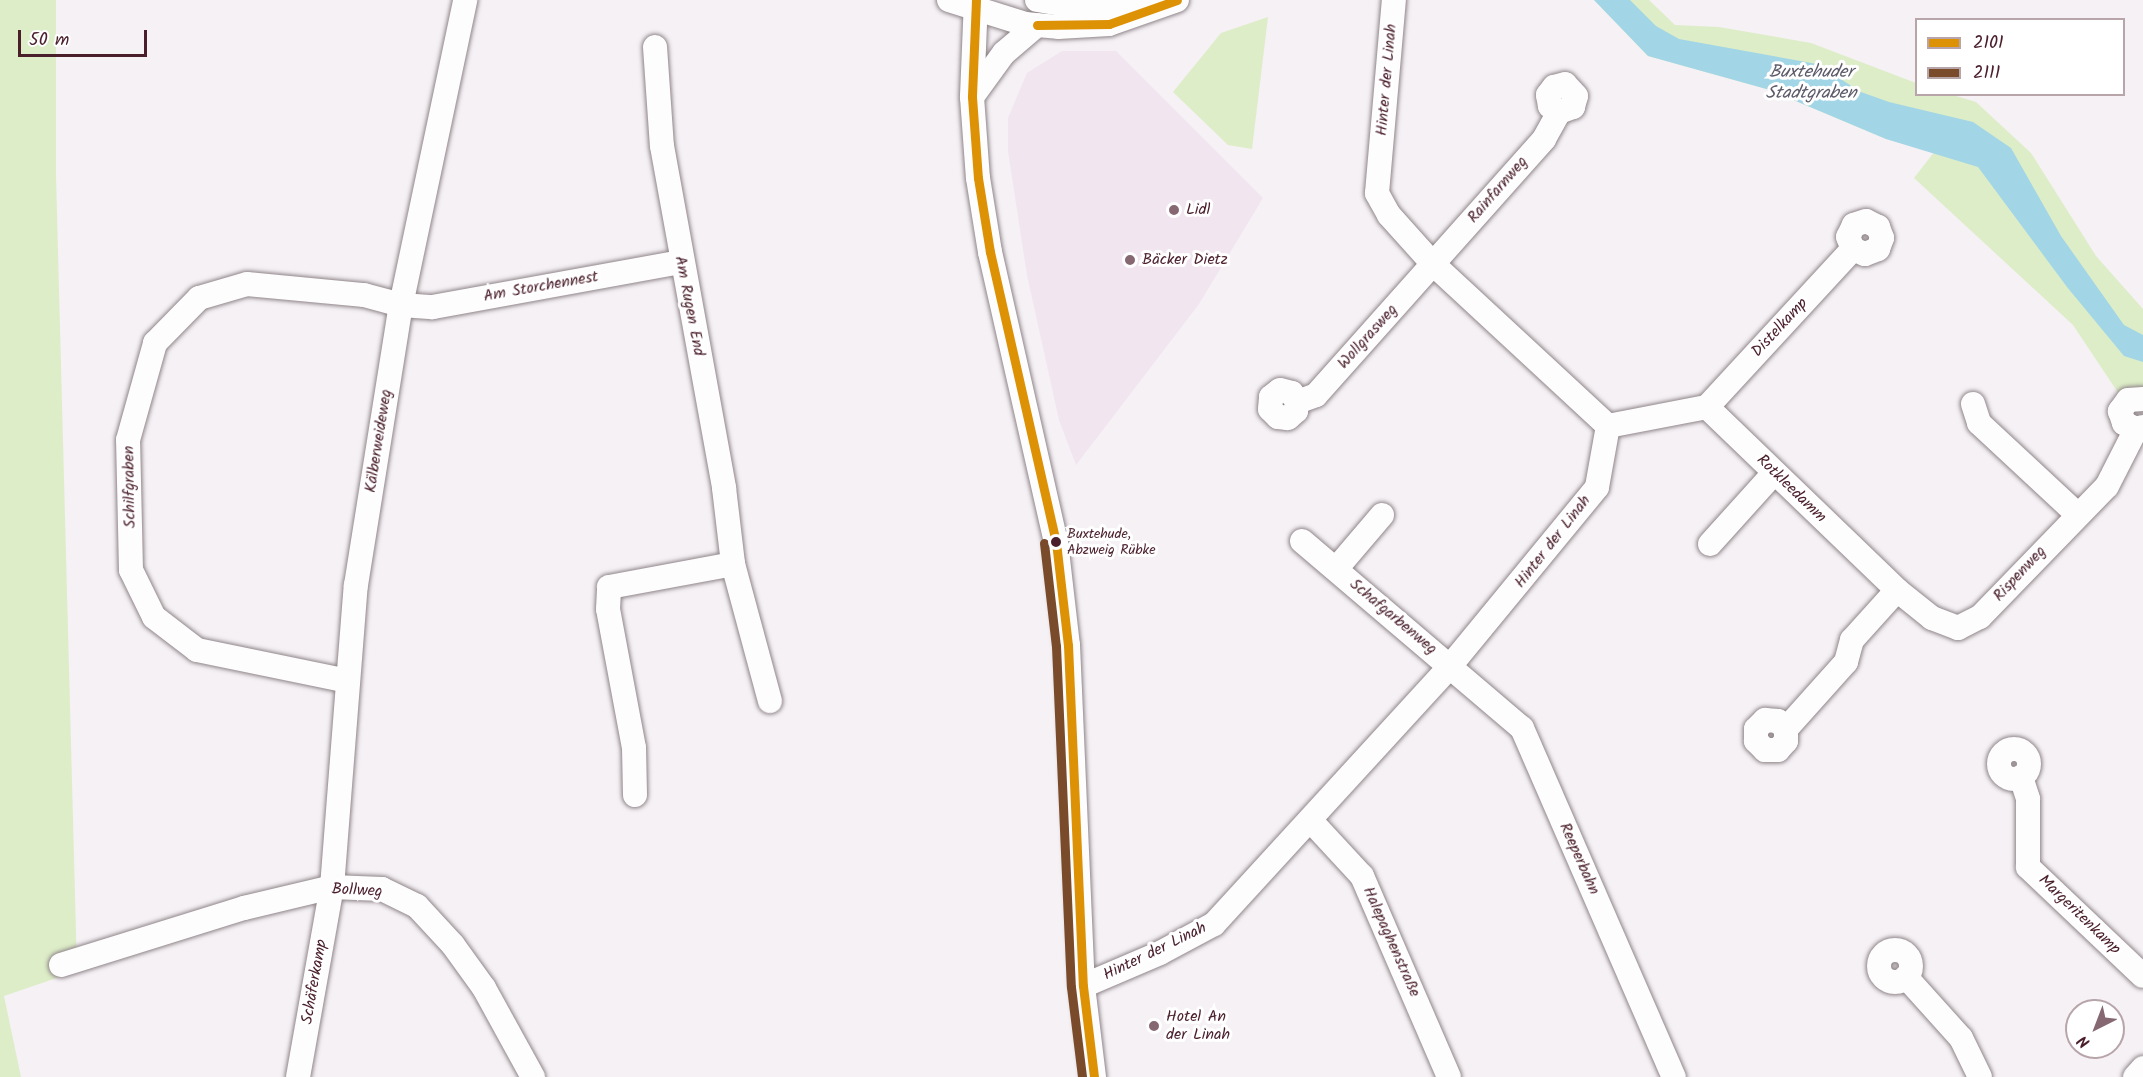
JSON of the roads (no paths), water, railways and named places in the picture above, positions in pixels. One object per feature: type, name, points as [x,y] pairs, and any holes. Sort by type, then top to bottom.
[{"type":"street","name":"Kälberweideweg","points":[[332,888],[356,585],[401,305],[465,0]]},
{"type":"street","points":[[950,0],[976,5],[1037,25],[1109,24],[1173,2]]},
{"type":"street","points":[[1037,0],[1080,7],[1173,2]]},
{"type":"street","name":"Hinter der Linah","points":[[1083,986],[1160,953],[1214,924],[1311,821],[1451,665],[1597,487],[1608,426],[1433,264],[1389,215],[1377,193],[1394,0]]},
{"type":"street","points":[[976,5],[972,97],[978,178],[990,252],[1056,542],[1068,645],[1083,986],[1094,1077]]},
{"type":"street","points":[[972,97],[1004,53],[1037,25]]},
{"type":"street","name":"Am Rugen End","points":[[655,46],[662,146],[680,262],[724,488],[733,564],[770,701]]},
{"type":"street","name":"Rainfarnweg","points":[[1433,264],[1544,139],[1558,112]]},
{"type":"street","name":"Distelkamp","points":[[1707,407],[1853,249]]},
{"type":"street","name":"Am Storchennest","points":[[401,305],[433,306],[680,262]]},
{"type":"street","name":"Wollgrasweg","points":[[1297,402],[1316,395],[1433,264]]},
{"type":"street","name":"Schilfgraben","points":[[348,681],[197,650],[154,617],[132,570],[128,440],[155,343],[199,298],[247,284],[364,295],[401,305]]},
{"type":"street","name":"Rispenweg","points":[[1958,628],[1980,618],[2077,514],[2107,486],[2139,428],[2124,423],[2121,411],[2128,400],[2143,399]]},
{"type":"street","points":[[1973,405],[1979,423],[2077,514]]},
{"type":"street","points":[[1608,426],[1707,407]]},
{"type":"street","name":"Rotkleedamm","points":[[1707,407],[1897,590],[1932,618],[1958,628]]},
{"type":"street","points":[[1710,544],[1774,473]]},
{"type":"street","name":"Schafgarbenweg","points":[[1336,569],[1382,515]]},
{"type":"street","name":"Schafgarbenweg","points":[[1302,541],[1451,665]]},
{"type":"street","points":[[635,795],[634,748],[608,609],[609,587],[733,564]]},
{"type":"street","points":[[1786,729],[1845,662],[1852,640],[1897,590]]},
{"type":"street","name":"Reeperbahn","points":[[1451,665],[1522,728],[1674,1077]]},
{"type":"street","name":"Margeritenkamp","points":[[2021,777],[2028,800],[2028,867],[2143,976]]},
{"type":"street","name":"Halepaghenstraße","points":[[1311,821],[1362,876],[1449,1077]]},
{"type":"street","name":"Bollweg","points":[[61,966],[244,908],[332,888],[382,889],[417,906],[453,945],[484,988],[533,1077]]},
{"type":"street","name":"Schäferkamp","points":[[298,1077],[332,888]]},
{"type":"street","points":[[1906,977],[1960,1038],[1980,1077]]},
{"type":"street","points":[[2135,1077],[2143,1068]]},
{"type":"water","name":"Buxtehuder Stadtgraben","points":[[1594,0],[1630,0],[1656,26],[1679,39],[1817,64],[1861,92],[1889,102],[1973,122],[2011,148],[2061,236],[2124,325],[2143,335],[2143,362],[2124,356],[2067,287],[1978,167],[1886,139],[1770,90],[1648,56]]},
{"type":"place","name":"Lidl","points":[[1174,210]]},
{"type":"place","name":"Bäcker Dietz","points":[[1130,260]]},
{"type":"place","name":"Buxtehude, Abzweig Rübke","points":[[1056,542]]},
{"type":"place","name":"Hotel An der Linah","points":[[1154,1026]]}]
